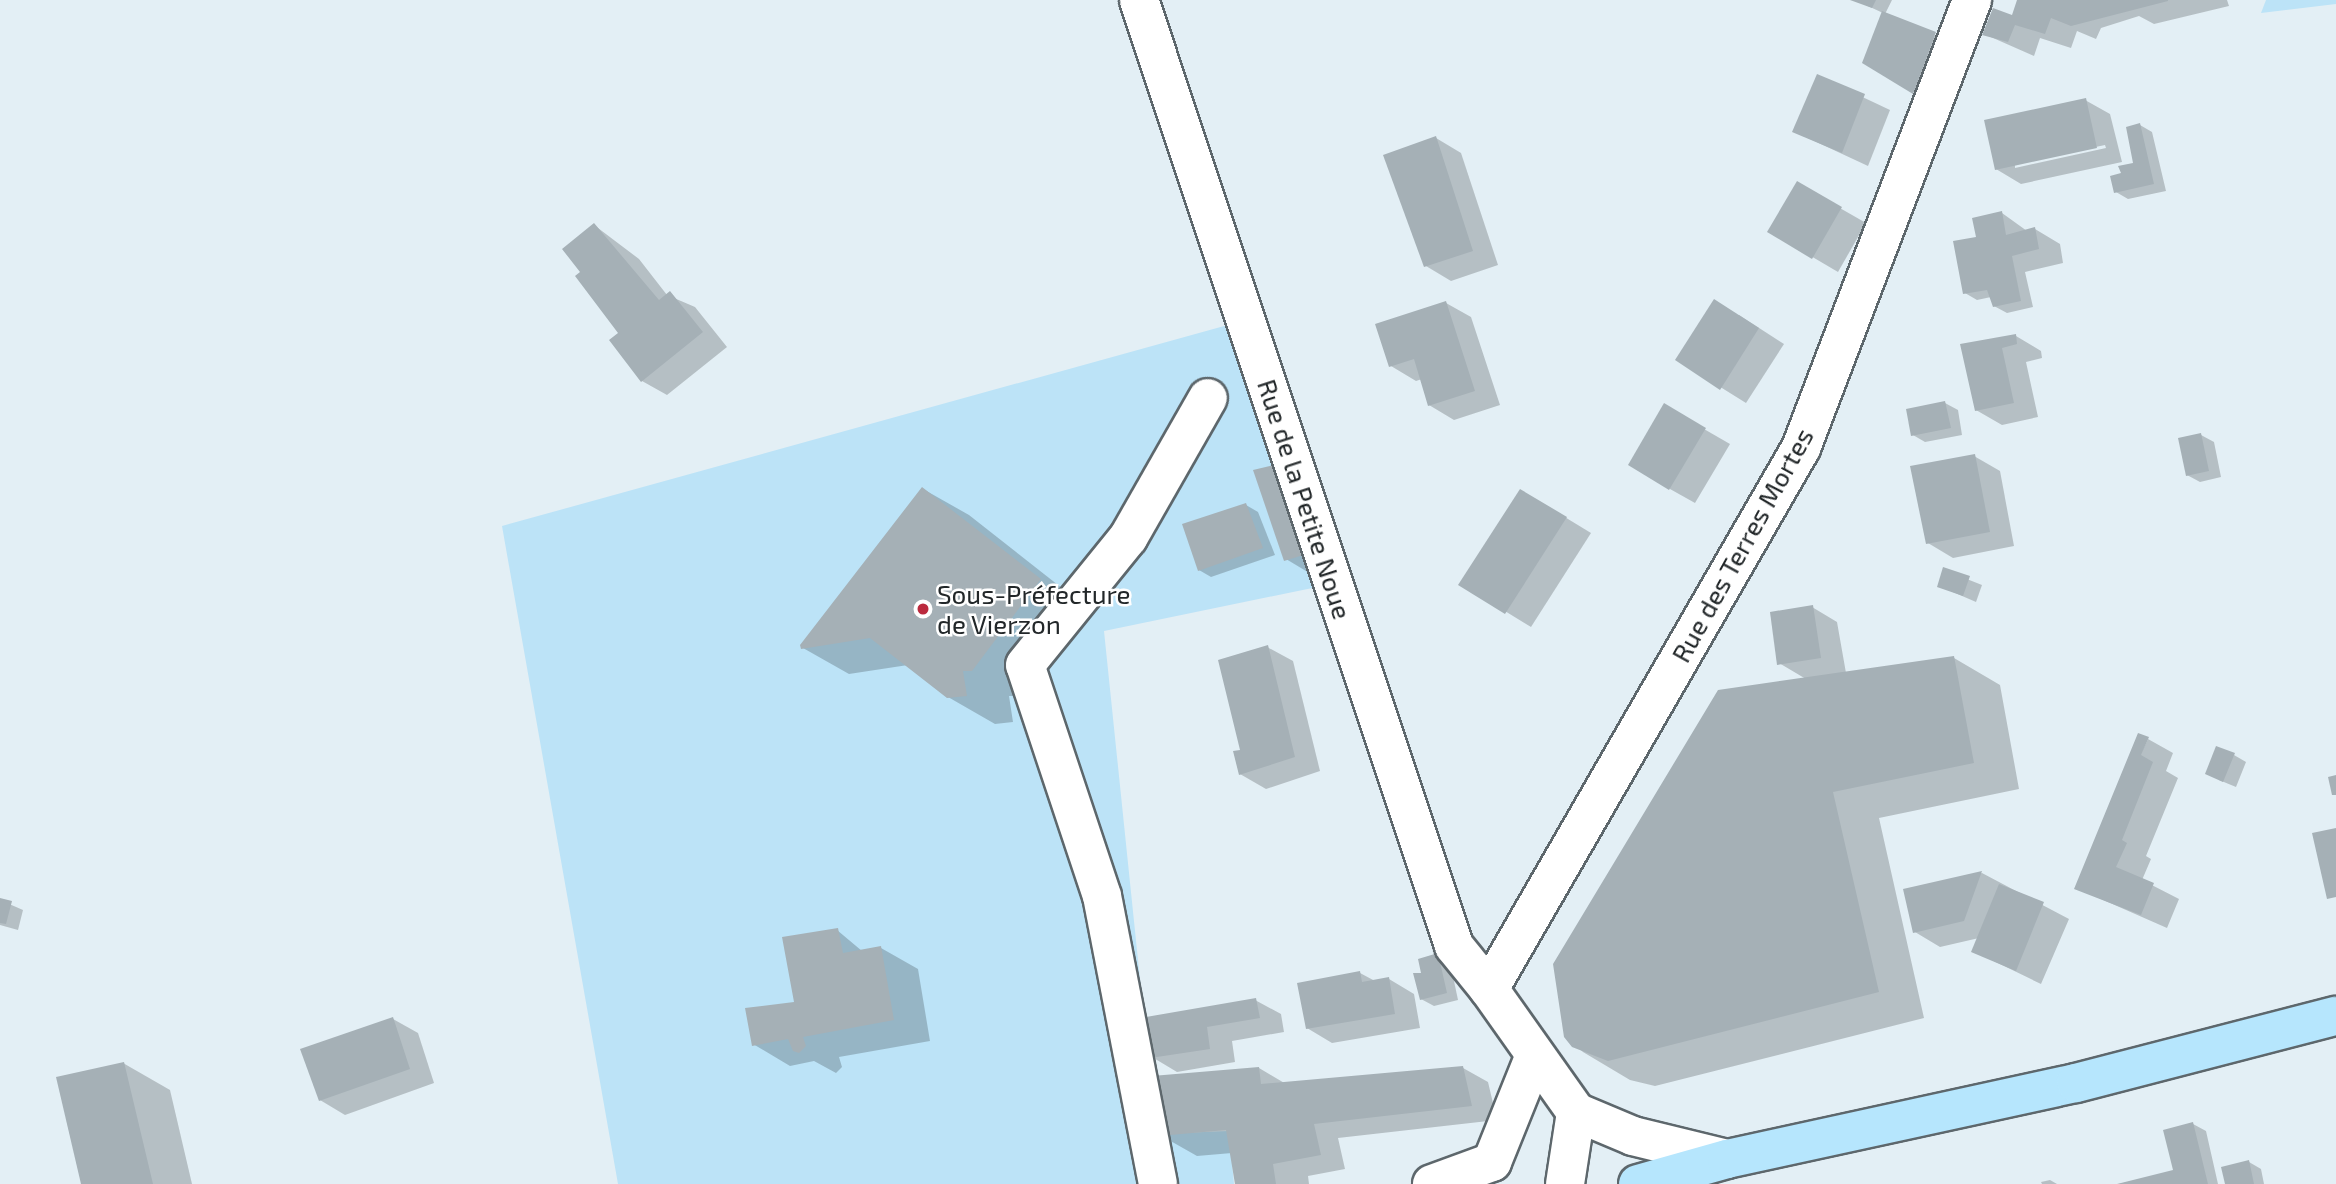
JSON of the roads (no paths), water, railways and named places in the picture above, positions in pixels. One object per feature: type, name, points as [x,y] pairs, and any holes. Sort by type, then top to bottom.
[{"type":"main road","points":[[1638,1184],[1727,1159],[2076,1083],[2336,1016]]},
{"type":"street","name":"Rue de la Petite Noue","points":[[1139,0],[1454,946],[1489,989]]},
{"type":"street","name":"Rue des Terres Mortes","points":[[1489,989],[1801,448],[1972,0]]},
{"type":"street","points":[[1158,1184],[1102,895],[1025,664],[1128,538],[1208,398]]},
{"type":"street","points":[[1489,989],[1576,1112],[1633,1136],[1727,1159]]},
{"type":"street","points":[[1432,1184],[1492,1162],[1535,1055]]},
{"type":"street","points":[[1565,1184],[1576,1112]]},
{"type":"place","name":"Sous-Préfecture de Vierzon","points":[[923,609]]}]
